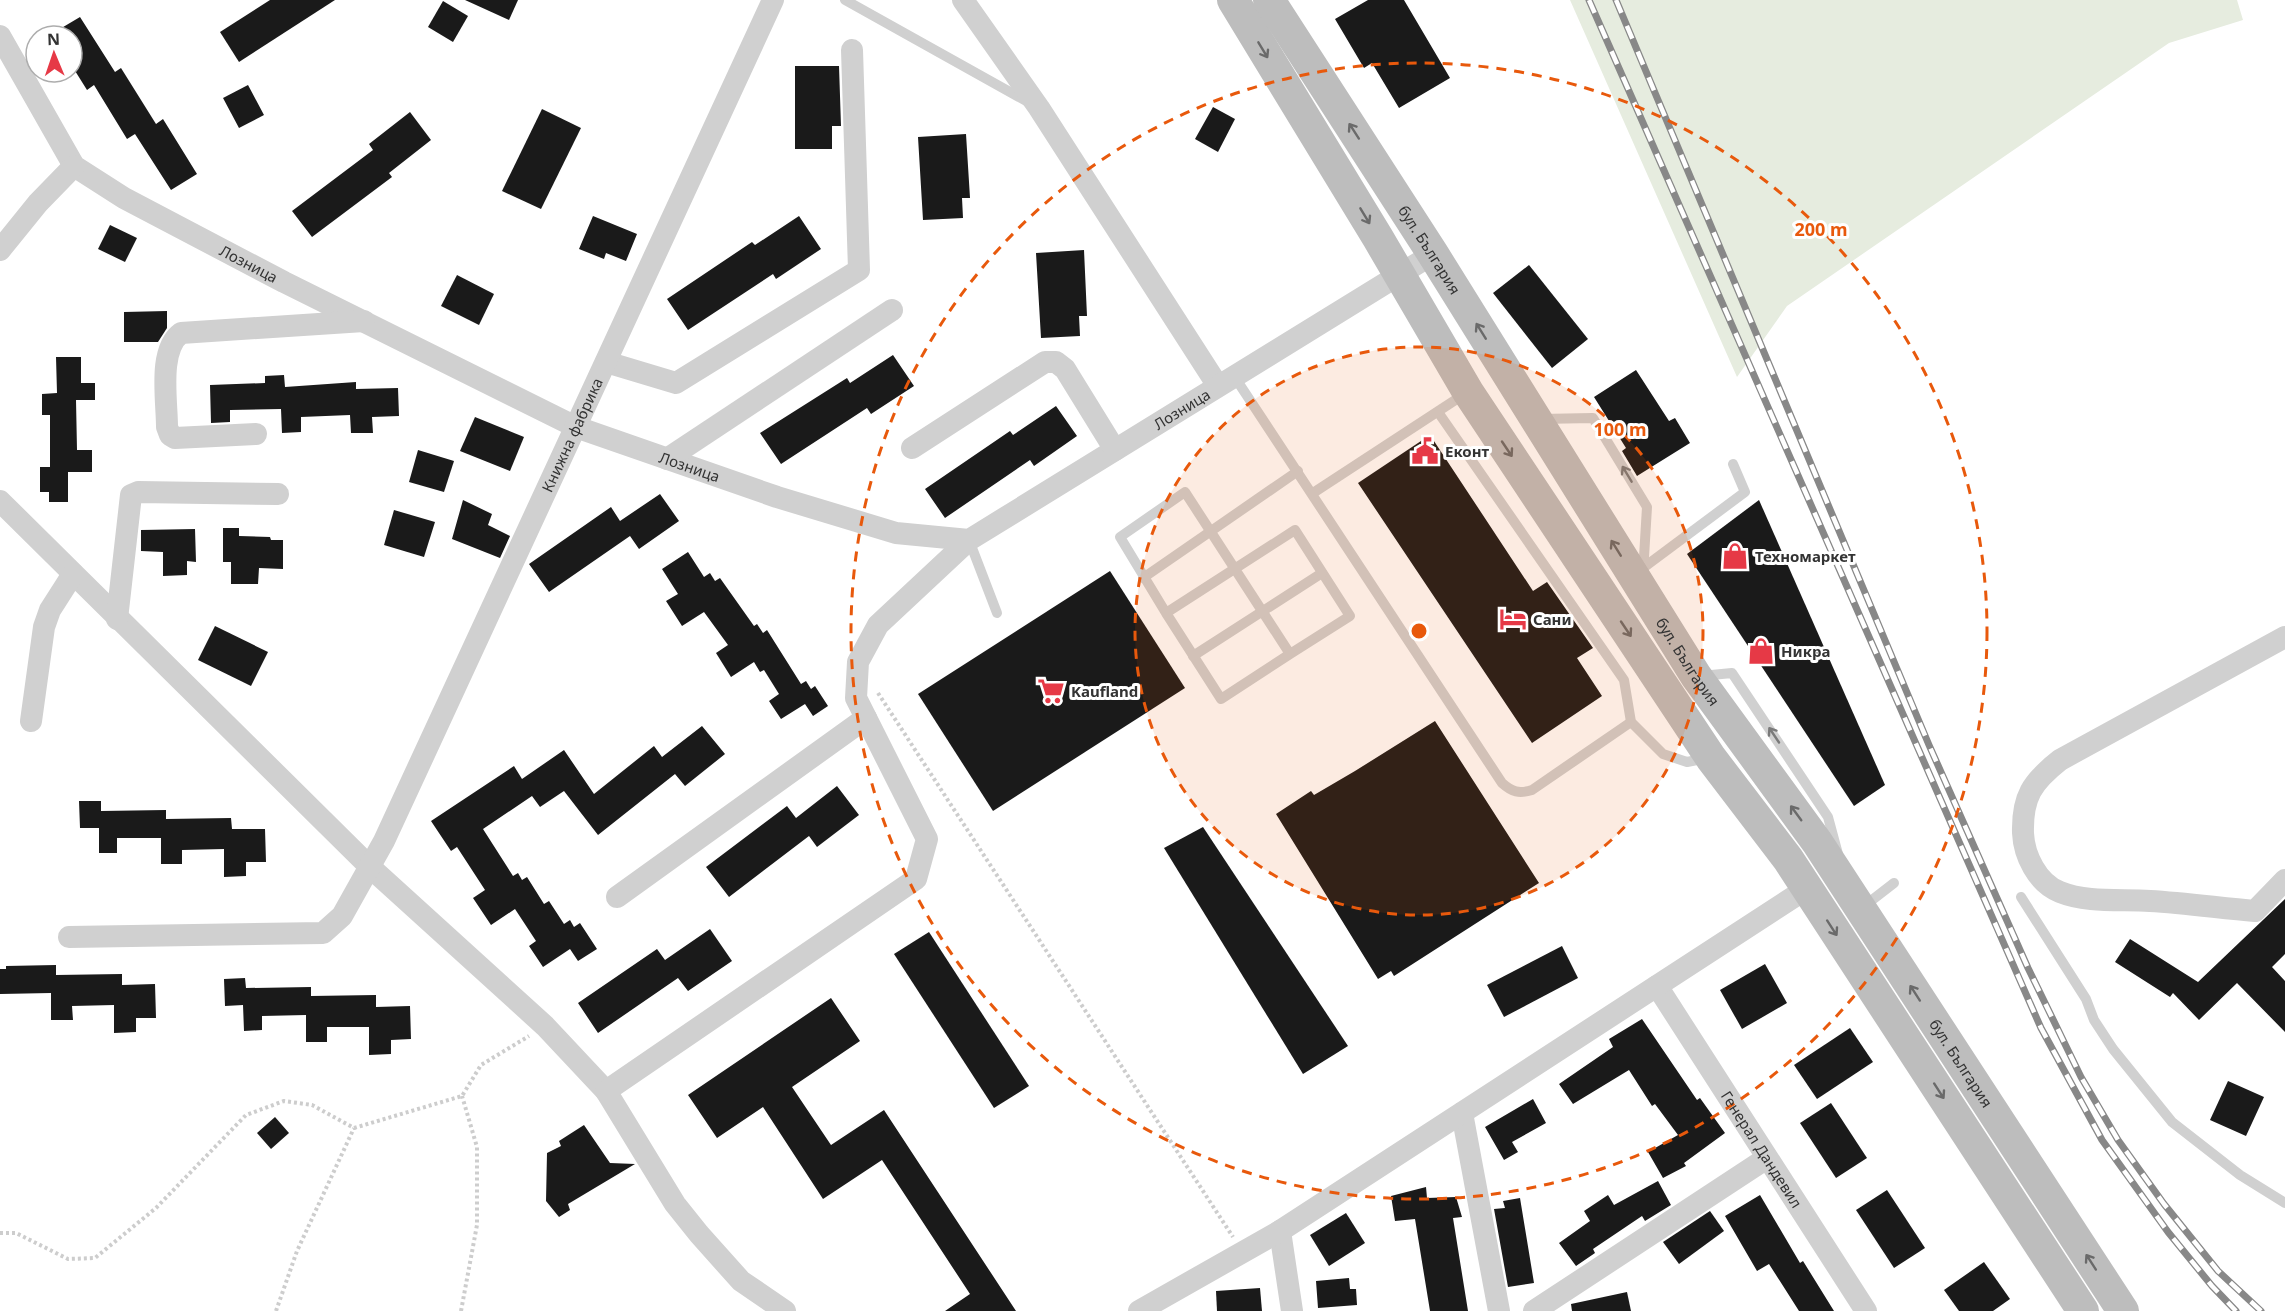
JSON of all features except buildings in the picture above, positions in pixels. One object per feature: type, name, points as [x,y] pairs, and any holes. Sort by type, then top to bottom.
[{"type":"main road","points":[[1233,0],[1468,392],[1711,758],[1788,859],[2083,1311]]},
{"type":"main road","name":"бул. България","points":[[1269,0],[1433,254],[1536,419],[1642,578],[1696,676],[1842,881],[2123,1311]]},
{"type":"street","name":"Книжна фабрика","points":[[69,937],[323,933],[342,916],[370,868],[773,0]]},
{"type":"street","points":[[963,0],[1226,381]]},
{"type":"street","name":"Лозница","points":[[0,36],[74,166],[144,208],[284,282],[576,427],[777,497],[896,533],[969,540],[1433,254]]},
{"type":"street","points":[[606,362],[676,383],[859,270],[852,50]]},
{"type":"street","points":[[0,250],[38,203],[74,166]]},
{"type":"street","points":[[667,459],[892,310]]},
{"type":"street","points":[[256,435],[175,438],[170,435],[167,427],[166,355],[176,336],[181,333],[366,321]]},
{"type":"street","points":[[912,448],[1045,362],[1056,362],[1065,369],[1115,450]]},
{"type":"street","points":[[117,619],[131,495],[138,492],[278,494]]},
{"type":"street","points":[[0,501],[370,868],[545,1026],[606,1091],[675,1204],[699,1234],[741,1281],[785,1311]]},
{"type":"street","points":[[606,1091],[916,879],[927,839],[856,698],[858,662],[878,625],[969,540]]},
{"type":"street","points":[[31,721],[44,627],[50,610],[72,574]]},
{"type":"street","points":[[2285,637],[2060,760],[2030,789],[2023,819],[2024,850],[2037,873],[2058,892],[2086,898],[2151,901],[2255,911],[2285,880]]},
{"type":"street","points":[[617,897],[866,718]]},
{"type":"street","points":[[1139,1311],[1281,1231],[1806,889]]},
{"type":"street","name":"Генерал Дандевил","points":[[1657,986],[1866,1311]]},
{"type":"street","points":[[1462,1113],[1499,1311]]},
{"type":"street","points":[[1534,1311],[1767,1158]]},
{"type":"street","points":[[1281,1231],[1292,1311]]},
{"type":"lane","points":[[844,0],[1039,108]]},
{"type":"lane","points":[[1226,381],[1298,471],[1502,783],[1511,791],[1522,793],[1532,790],[1631,722]]},
{"type":"lane","points":[[1313,493],[1468,392]]},
{"type":"lane","points":[[1438,412],[1623,680],[1631,722],[1663,754],[1687,762],[1711,758]]},
{"type":"lane","points":[[1536,419],[1593,418],[1647,507],[1642,578]]},
{"type":"lane","points":[[1642,578],[1745,492],[1733,464]]},
{"type":"lane","points":[[1143,578],[1298,471]]},
{"type":"lane","points":[[1166,613],[1236,570],[1295,530],[1350,616],[1221,699],[1143,578],[1120,537],[1185,492],[1211,531],[1236,570],[1262,611],[1290,654]]},
{"type":"lane","points":[[969,540],[997,613]]},
{"type":"lane","points":[[1193,656],[1322,573]]},
{"type":"lane","points":[[1860,909],[1894,883]]},
{"type":"lane","points":[[2021,897],[2086,999],[2094,1020],[2113,1048],[2172,1122],[2241,1175],[2285,1203]]},
{"type":"path","points":[[878,692],[1243,1252]]},
{"type":"path","points":[[0,1233],[16,1233],[68,1259],[95,1258],[156,1208],[246,1115],[284,1101],[312,1105],[354,1128],[462,1096],[481,1065],[545,1026]]},
{"type":"path","points":[[461,1311],[477,1225],[477,1147],[462,1096]]},
{"type":"path","points":[[276,1311],[297,1251],[354,1128]]},
{"type":"shaded area","points":[[1570,0],[2237,0],[2243,20],[2169,43],[1787,306],[1737,377]]},
{"type":"railway","points":[[1589,0],[2041,1028],[2102,1140],[2168,1232],[2212,1286],[2236,1311]]},
{"type":"railway","points":[[1616,0],[1929,745],[2028,968],[2081,1077],[2118,1140],[2164,1204],[2218,1271],[2261,1311]]},
{"type":"place","name":"Еконт","points":[[1425,451]]},
{"type":"place","name":"Техномаркет","points":[[1735,556]]},
{"type":"place","name":"Сани","points":[[1513,619]]},
{"type":"place","name":"Никра","points":[[1761,651]]},
{"type":"place","name":"Kaufland","points":[[1051,691]]}]
